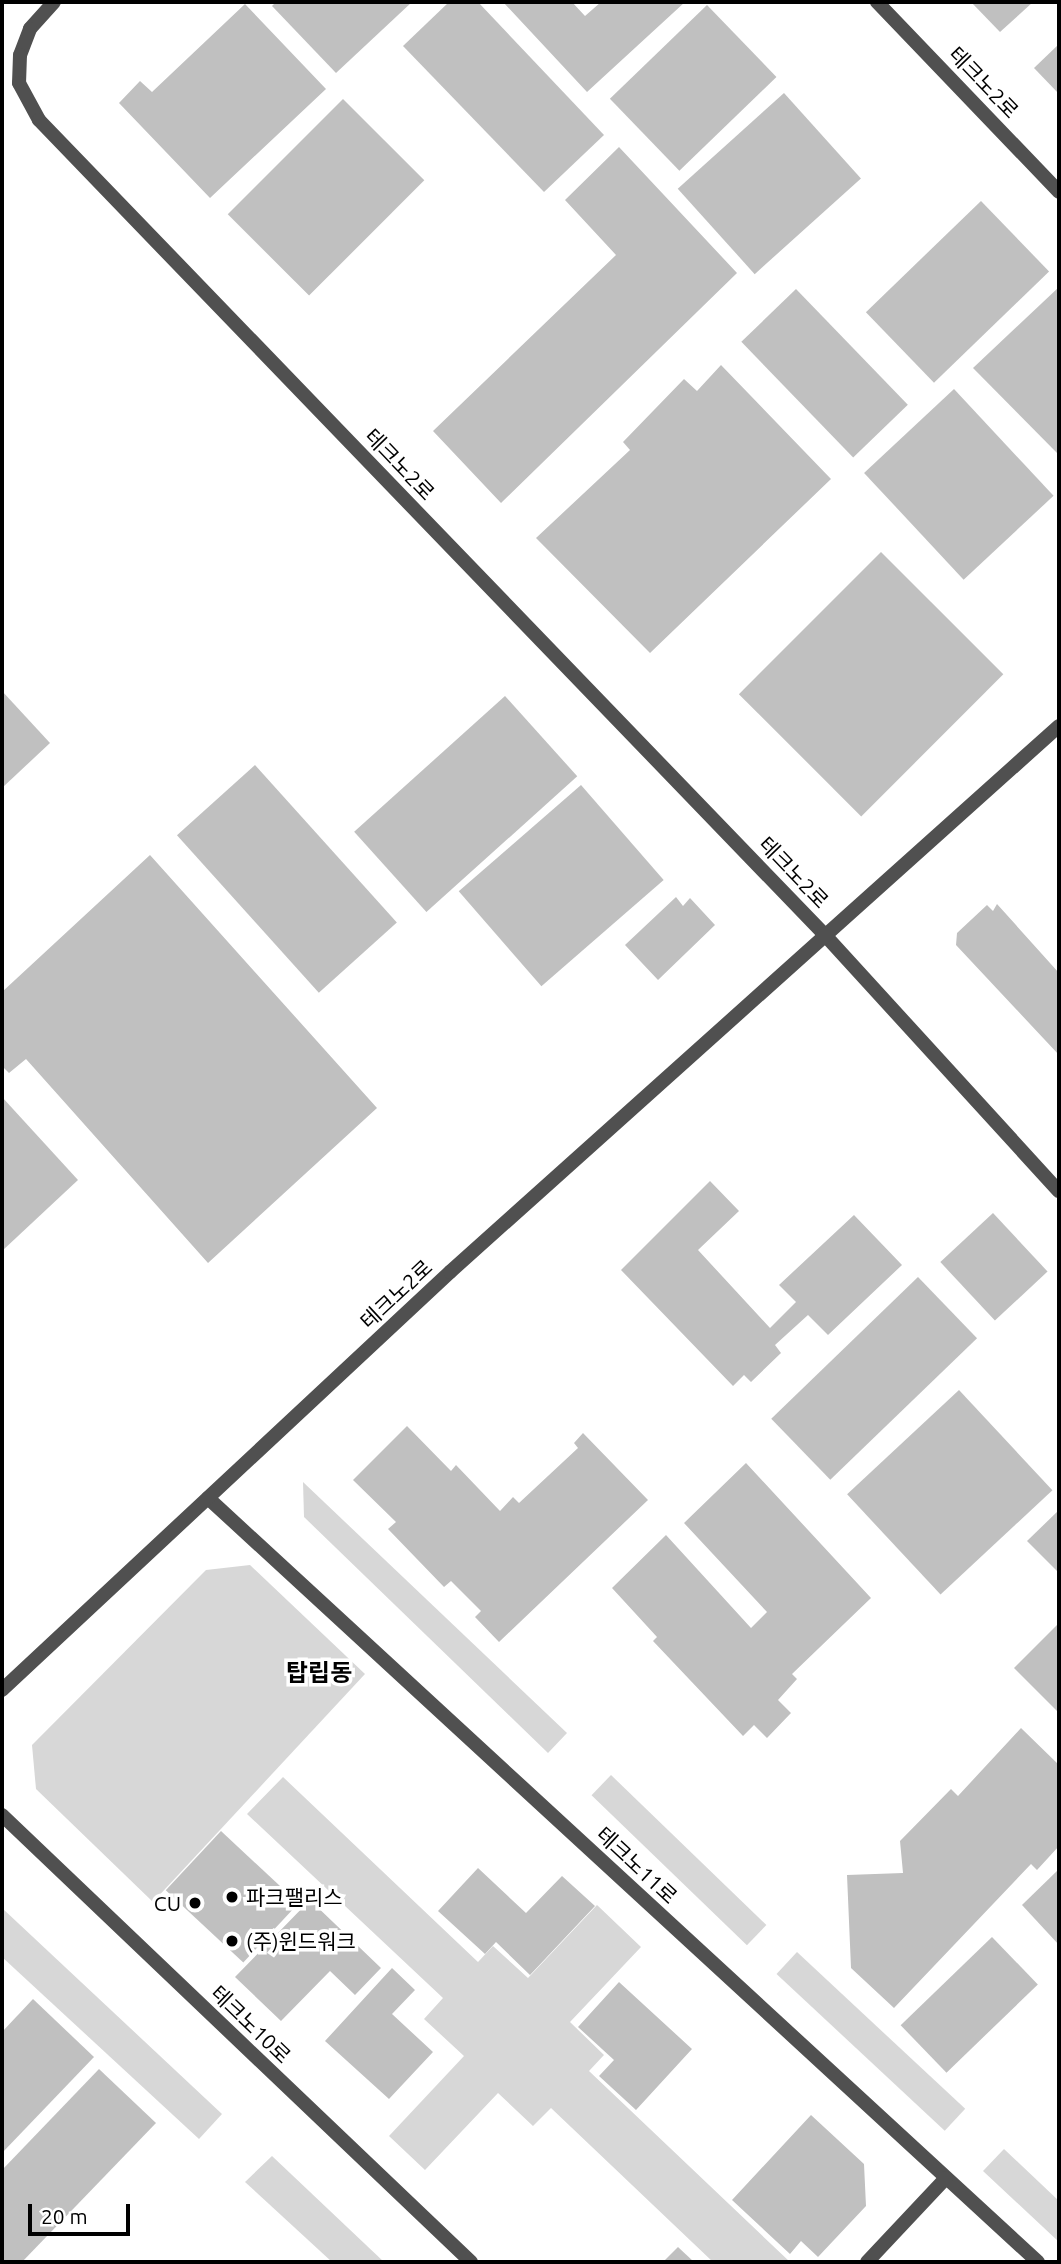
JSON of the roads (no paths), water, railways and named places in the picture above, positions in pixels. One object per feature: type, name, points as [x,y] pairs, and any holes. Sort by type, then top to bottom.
[{"type":"street","name":"테크노2로","points":[[54,2],[30,29],[20,55],[19,83],[39,120],[824,934],[1059,1191]]},
{"type":"street","name":"테크노2로","points":[[877,2],[1059,192]]},
{"type":"street","name":"테크노2로","points":[[2,1690],[824,934],[1059,726]]},
{"type":"street","name":"테크노11로","points":[[208,1498],[1038,2262]]},
{"type":"street","name":"테크노10로","points":[[2,1815],[471,2262]]},
{"type":"street","points":[[867,2262],[946,2178]]},
{"type":"place","name":"파크팰리스","points":[[232,1897]]},
{"type":"place","name":"CU","points":[[195,1903]]},
{"type":"place","name":"(주)윈드워크","points":[[232,1941]]},
{"type":"district","name":"탑립동","points":[[319,1673]]}]
